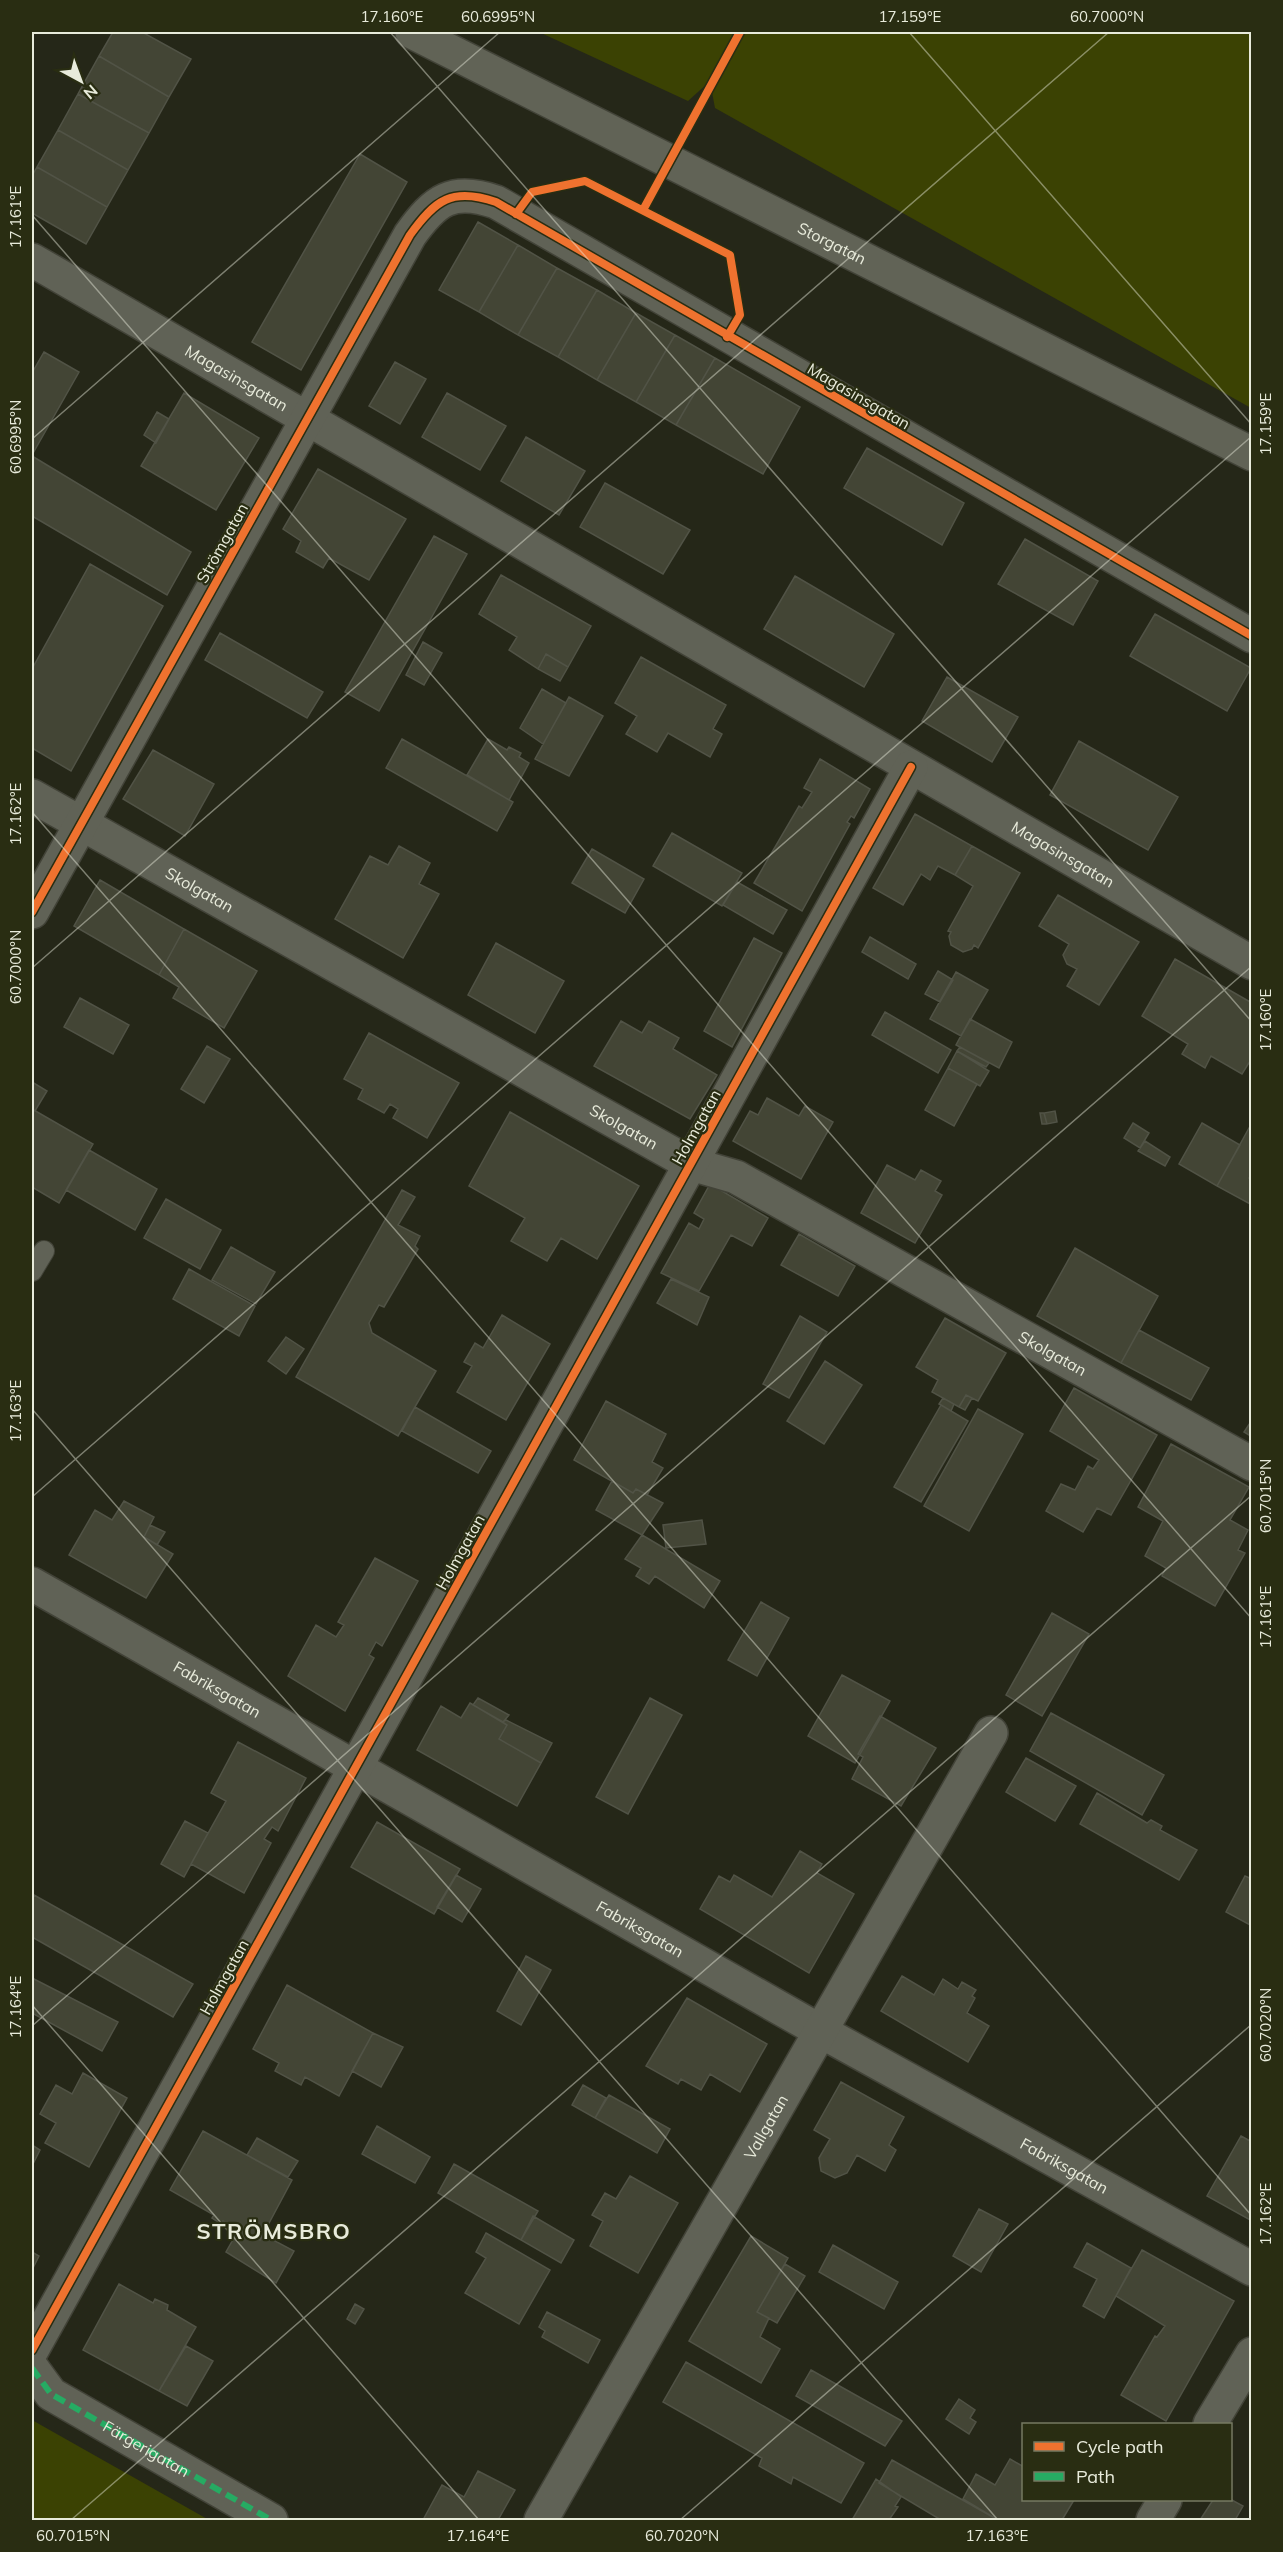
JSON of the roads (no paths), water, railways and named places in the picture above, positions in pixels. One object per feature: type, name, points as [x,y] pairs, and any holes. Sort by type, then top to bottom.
[{"type":"street","name":"Storgatan","points":[[412,32],[1251,454]]},
{"type":"street","name":"Magasinsgatan","points":[[448,198],[478,196],[496,202],[1251,636]]},
{"type":"street","name":"Strömgatan","points":[[32,912],[410,235],[427,212],[448,198]]},
{"type":"street","name":"Magasinsgatan","points":[[32,260],[1251,963]]},
{"type":"street","name":"Holmgatan","points":[[32,2350],[911,767]]},
{"type":"street","name":"Skolgatan","points":[[32,796],[691,1164],[736,1177],[1251,1464]]},
{"type":"street","name":"Fabriksgatan","points":[[32,1584],[357,1766],[822,2032],[1251,2269]]},
{"type":"street","name":"Vallgatan","points":[[541,2520],[991,1733]]},
{"type":"street","points":[[1211,2423],[1251,2354]]},
{"type":"street","name":"Färgerigatan","points":[[32,2368],[51,2394],[271,2520]]},
{"type":"street","points":[[1153,2520],[1165,2501]]},
{"type":"lane","points":[[32,1271],[44,1251]]},
{"type":"district","name":"STRÖMSBRO","points":[[274,2231]]}]
